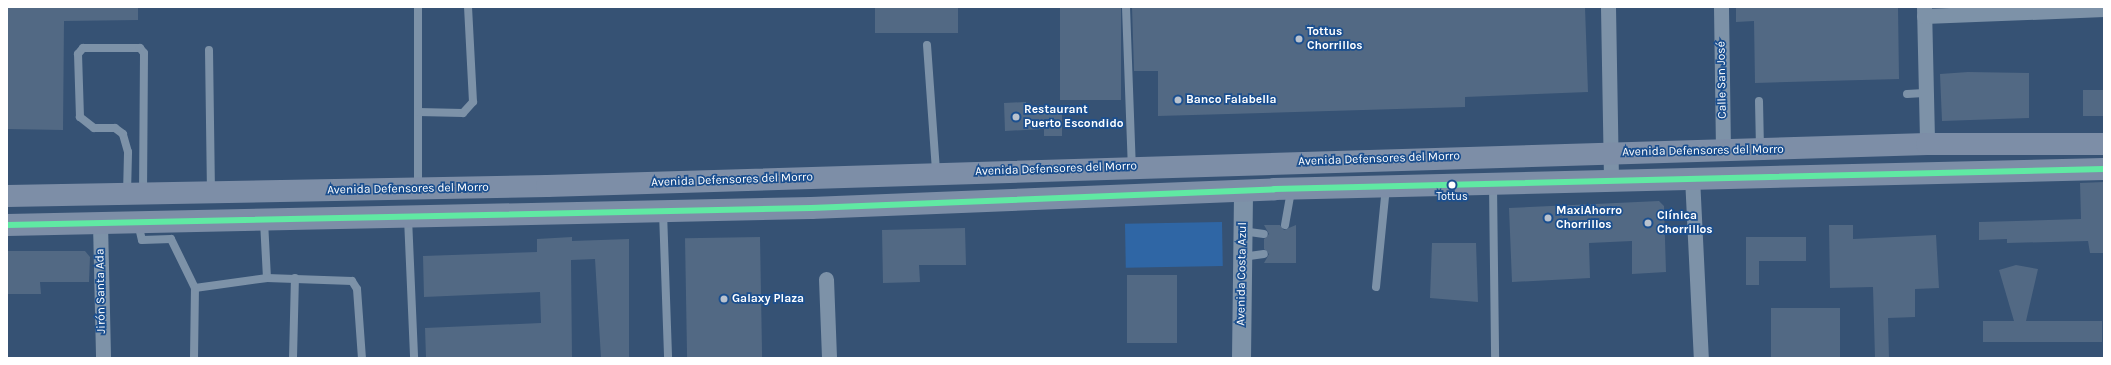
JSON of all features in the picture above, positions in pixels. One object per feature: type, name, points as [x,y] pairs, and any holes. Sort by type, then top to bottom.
[{"type":"main road","name":"Avenida Defensores del Morro","points":[[7,196],[547,186],[1132,167],[1760,151],[1927,144],[2104,144]]},
{"type":"main road","points":[[7,225],[663,212],[1291,189],[1493,185],[1692,177],[2104,169]]},
{"type":"main road","points":[[547,186],[549,214]]},
{"type":"street","points":[[1608,7],[1611,180]]},
{"type":"street","name":"Calle San José","points":[[1721,7],[1723,152]]},
{"type":"street","points":[[1927,144],[1924,93],[1924,12],[2070,8],[2104,9]]},
{"type":"street","points":[[1692,177],[1701,358]]},
{"type":"street","name":"Avenida Costa Azul","points":[[1240,358],[1243,191]]},
{"type":"street","name":"Jirón Santa Ada","points":[[100,223],[103,358]]},
{"type":"street","points":[[826,279],[829,358]]},
{"type":"lane","points":[[418,7],[418,188]]},
{"type":"lane","points":[[418,112],[462,113],[473,102],[468,7]]},
{"type":"lane","points":[[1126,7],[1132,167]]},
{"type":"lane","points":[[927,45],[936,173]]},
{"type":"lane","points":[[83,48],[140,48],[144,53],[135,194],[128,152],[123,134],[115,128],[94,128],[80,117],[78,54],[83,48]]},
{"type":"lane","points":[[210,50],[211,192]]},
{"type":"lane","points":[[1907,94],[1924,93]]},
{"type":"lane","points":[[1759,101],[1760,151]]},
{"type":"lane","points":[[1493,185],[1495,358]]},
{"type":"lane","points":[[1376,287],[1386,187]]},
{"type":"lane","points":[[1285,225],[1291,189]]},
{"type":"lane","points":[[663,212],[668,358]]},
{"type":"lane","points":[[408,217],[414,358]]},
{"type":"lane","points":[[264,220],[267,278]]},
{"type":"lane","points":[[138,223],[142,240],[171,239],[174,242],[195,288],[194,358]]},
{"type":"lane","points":[[1242,231],[1264,234]]},
{"type":"lane","points":[[1242,257],[1264,254]]},
{"type":"lane","points":[[195,288],[267,278],[352,281],[357,289],[362,358]]},
{"type":"lane","points":[[292,358],[295,278]]},
{"type":"shaded area","points":[[1222,222],[1223,266],[1126,268],[1125,224]]},
{"type":"building","points":[[7,7],[138,7],[138,20],[64,21],[63,130],[7,129]]},
{"type":"building","points":[[875,7],[958,7],[958,33],[875,33]]},
{"type":"building","points":[[1060,7],[1121,7],[1121,100],[1060,100]]},
{"type":"building","name":"Tottus Chorrillos","points":[[1132,7],[1585,7],[1588,92],[1465,97],[1465,107],[1158,116],[1158,71],[1134,71]]},
{"type":"building","points":[[1736,7],[1898,7],[1899,79],[1755,83],[1754,21],[1736,22]]},
{"type":"building","points":[[1968,72],[2029,73],[2029,118],[1942,121],[1940,74]]},
{"type":"building","points":[[2083,90],[2104,90],[2104,116],[2083,116]]},
{"type":"building","points":[[1026,102],[1027,109],[1062,109],[1062,136],[1044,136],[1044,129],[1005,131],[1004,103]]},
{"type":"building","points":[[2104,182],[2104,253],[2090,253],[2088,241],[2007,243],[2007,239],[1979,240],[1979,222],[2081,219],[2080,183]]},
{"type":"building","points":[[1659,201],[1664,206],[1666,272],[1632,274],[1632,241],[1589,243],[1590,278],[1512,282],[1509,208]]},
{"type":"building","points":[[1264,225],[1280,225],[1284,230],[1296,225],[1296,263],[1264,263],[1269,254],[1264,249],[1264,239],[1269,234]]},
{"type":"building","points":[[1829,225],[1853,225],[1853,239],[1936,235],[1939,288],[1915,289],[1915,317],[1888,318],[1889,358],[1875,358],[1873,287],[1830,288]]},
{"type":"building","points":[[965,228],[966,265],[919,265],[920,282],[883,283],[882,230]]},
{"type":"building","points":[[572,237],[572,241],[629,239],[629,358],[601,358],[595,259],[571,260],[572,358],[426,358],[425,328],[541,323],[540,292],[424,297],[423,256],[537,252],[537,239]]},
{"type":"building","name":"Galaxy Plaza","points":[[760,237],[762,358],[687,358],[685,238]]},
{"type":"building","points":[[1746,237],[1806,237],[1806,261],[1759,261],[1759,285],[1746,285]]},
{"type":"building","points":[[1432,243],[1476,243],[1478,302],[1430,298]]},
{"type":"building","points":[[7,251],[85,251],[90,257],[89,282],[40,282],[41,294],[7,294]]},
{"type":"building","points":[[2016,265],[2038,269],[2026,321],[2102,321],[2102,342],[1983,342],[1983,321],[2014,321],[1999,270]]},
{"type":"building","points":[[1127,275],[1177,275],[1177,343],[1127,343]]},
{"type":"building","points":[[1771,308],[1840,308],[1840,358],[1771,358]]},
{"type":"transit line","points":[[7,225],[811,208],[1274,189],[2104,169]]},
{"type":"place","name":"Tottus Chorrillos","points":[[1299,39]]},
{"type":"place","name":"Banco Falabella","points":[[1178,100]]},
{"type":"place","name":"Restaurant Puerto Escondido","points":[[1016,117]]},
{"type":"place","name":"Tottus","points":[[1452,185]]},
{"type":"place","name":"MaxiAhorro Chorrillos","points":[[1548,218]]},
{"type":"place","name":"Clínica Chorrillos","points":[[1648,223]]},
{"type":"place","name":"Galaxy Plaza","points":[[724,299]]}]
